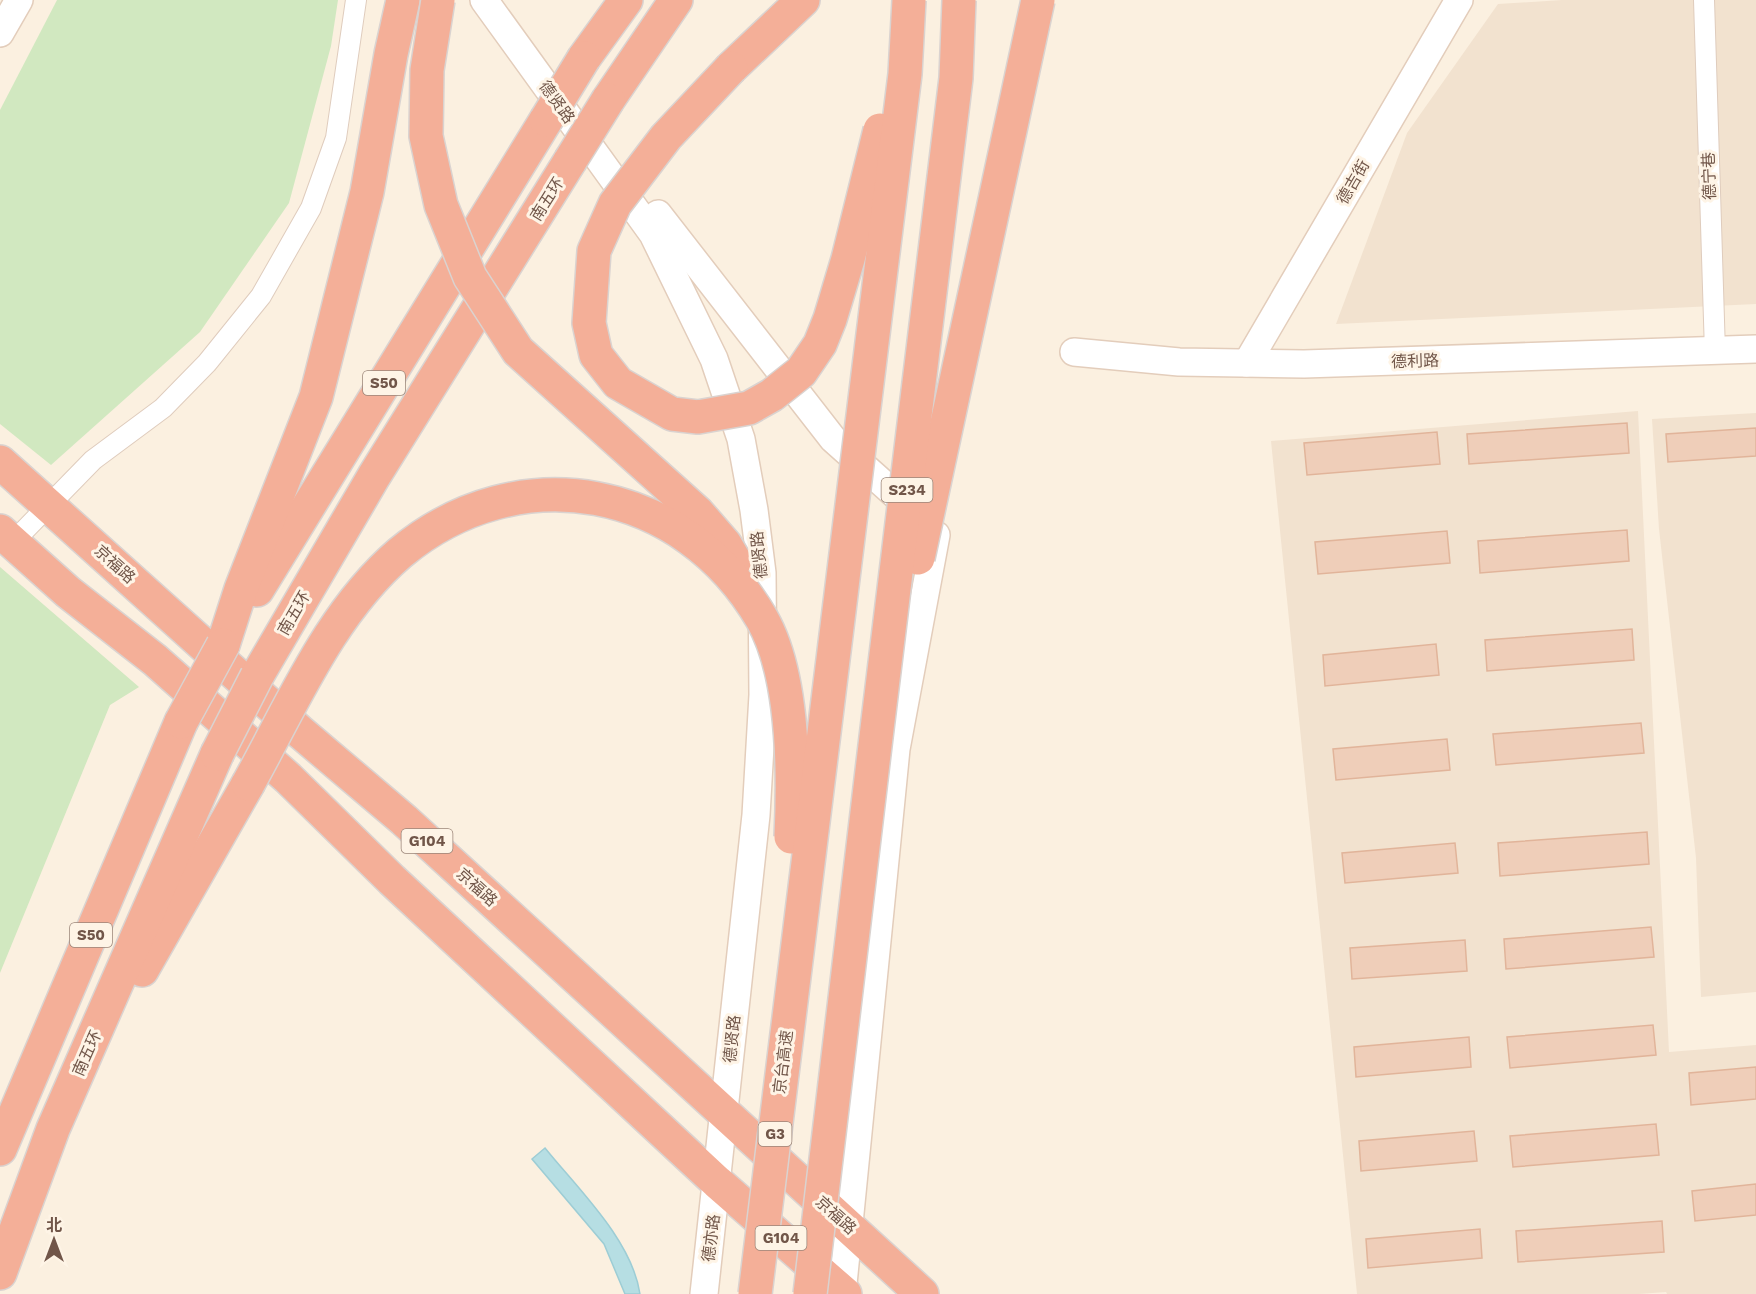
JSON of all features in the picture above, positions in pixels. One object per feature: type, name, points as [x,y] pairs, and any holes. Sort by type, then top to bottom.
[{"type":"highway","points":[[223,645],[241,589],[316,397],[367,192],[403,0]]},
{"type":"highway","points":[[438,0],[427,70],[426,136],[441,205],[470,277],[518,351],[698,513],[725,544],[745,577],[780,668],[794,774],[778,1102]]},
{"type":"highway","name":"S50","points":[[0,1149],[181,722],[223,645],[584,58],[626,0]]},
{"type":"highway","name":"南五环","points":[[0,1273],[53,1129],[217,754],[257,676],[374,476],[632,61],[676,0]]},
{"type":"highway","points":[[632,61],[695,0]]},
{"type":"highway","points":[[803,0],[731,68],[666,137],[615,204],[594,250],[588,323],[596,355],[618,383],[672,414],[698,417],[749,408],[772,395],[801,372],[820,344],[848,260],[879,139],[896,0]]},
{"type":"highway","name":"京台高速","points":[[755,1294],[905,74],[909,0]]},
{"type":"highway","name":"S234","points":[[810,1294],[845,980],[880,724],[956,78],[959,0]]},
{"type":"highway","points":[[880,724],[942,450],[1038,0]]},
{"type":"highway","name":"京福路","points":[[0,462],[299,731],[404,820],[922,1294]]},
{"type":"highway","points":[[53,1129],[332,632],[366,587],[400,554],[431,531],[462,514],[496,501],[530,495],[563,495],[602,499],[644,511],[678,531],[708,555],[735,582],[762,620]]},
{"type":"highway","name":"G104","points":[[7,537],[68,592],[155,660],[288,778],[392,880],[717,1182],[843,1293]]},
{"type":"street","points":[[0,33],[19,0]]},
{"type":"street","points":[[7,537],[48,503],[93,460],[163,408],[207,363],[261,297],[311,208],[336,138],[356,0]]},
{"type":"street","name":"德贤路","points":[[484,0],[653,234],[714,358],[741,439],[762,573],[763,695],[756,815],[717,1182]]},
{"type":"street","name":"德贤路","points":[[507,0],[670,232],[833,439],[936,532]]},
{"type":"street","points":[[843,1293],[896,749],[986,273],[1041,28],[1050,0]]},
{"type":"street","name":"德吉街","points":[[1247,363],[1459,0]]},
{"type":"street","name":"德宁巷","points":[[1704,0],[1715,352]]},
{"type":"street","name":"德利路","points":[[1074,352],[1179,362],[1304,364],[1756,349]]},
{"type":"street","name":"德亦路","points":[[704,1294],[717,1182]]},
{"type":"shaded area","points":[[1562,0],[1756,0],[1756,304],[1336,324],[1407,133],[1498,4]]},
{"type":"shaded area","points":[[1638,411],[1669,1052],[1756,1045],[1756,1294],[1667,1294],[1666,1292],[1639,1294],[1357,1294],[1271,441]]},
{"type":"shaded area","points":[[1756,413],[1756,992],[1701,997],[1696,858],[1659,529],[1652,419]]},
{"type":"green space","points":[[57,0],[338,0],[331,46],[289,203],[200,332],[51,465],[0,424],[0,110]]},
{"type":"green space","points":[[0,567],[139,687],[110,705],[0,973]]},
{"type":"water","points":[[545,1148],[615,1235],[635,1274],[640,1294],[625,1294],[604,1244],[532,1159]]},
{"type":"building","points":[[1627,423],[1629,453],[1469,464],[1467,434]]},
{"type":"building","points":[[1756,428],[1756,456],[1668,462],[1666,434]]},
{"type":"building","points":[[1437,432],[1440,464],[1307,475],[1304,443]]},
{"type":"building","points":[[1627,530],[1629,561],[1480,573],[1478,541]]},
{"type":"building","points":[[1447,531],[1450,563],[1318,574],[1315,542]]},
{"type":"building","points":[[1632,629],[1634,660],[1487,671],[1485,640]]},
{"type":"building","points":[[1436,644],[1439,675],[1325,686],[1323,655]]},
{"type":"building","points":[[1641,723],[1644,753],[1496,765],[1493,734]]},
{"type":"building","points":[[1447,739],[1450,770],[1336,780],[1333,749]]},
{"type":"building","points":[[1647,832],[1649,864],[1500,876],[1498,843]]},
{"type":"building","points":[[1455,843],[1458,873],[1345,883],[1342,853]]},
{"type":"building","points":[[1651,927],[1654,957],[1506,969],[1504,939]]},
{"type":"building","points":[[1465,940],[1467,971],[1352,979],[1350,948]]},
{"type":"building","points":[[1653,1025],[1656,1055],[1510,1068],[1507,1037]]},
{"type":"building","points":[[1469,1037],[1471,1067],[1356,1077],[1354,1047]]},
{"type":"building","points":[[1756,1067],[1756,1099],[1691,1105],[1689,1073]]},
{"type":"building","points":[[1656,1124],[1659,1155],[1513,1167],[1510,1136]]},
{"type":"building","points":[[1474,1131],[1477,1161],[1361,1171],[1359,1141]]},
{"type":"building","points":[[1756,1184],[1756,1215],[1695,1221],[1692,1191]]},
{"type":"building","points":[[1662,1221],[1664,1252],[1518,1262],[1516,1231]]},
{"type":"building","points":[[1480,1229],[1482,1258],[1368,1268],[1366,1239]]}]
